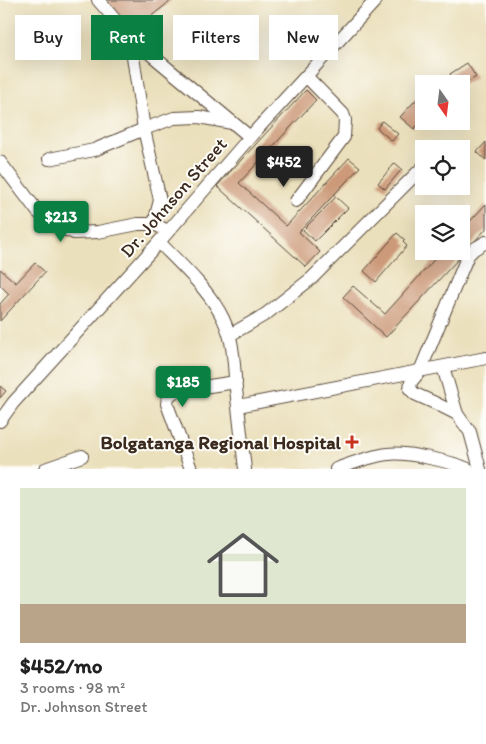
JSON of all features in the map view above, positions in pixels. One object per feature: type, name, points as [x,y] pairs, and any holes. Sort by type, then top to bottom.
[{"type":"street","points":[[98,0],[111,15]]},
{"type":"street","name":"Dr. Johnson Street","points":[[0,420],[250,137],[376,0]]},
{"type":"street","points":[[134,60],[144,129],[160,200],[154,224]]},
{"type":"street","points":[[157,60],[250,137]]},
{"type":"street","points":[[296,201],[344,137],[345,120],[343,114],[306,76]]},
{"type":"street","points":[[49,159],[94,150],[174,118],[198,116],[234,124]]},
{"type":"street","points":[[0,162],[38,212],[52,224],[74,233],[98,232],[138,224],[154,224],[168,231]]},
{"type":"street","points":[[230,335],[266,314],[312,278],[415,175]]},
{"type":"street","points":[[159,242],[208,293],[220,312],[230,335],[234,356],[245,469]]},
{"type":"street","points":[[456,414],[415,394],[410,389],[411,382],[420,371],[468,255],[486,242]]},
{"type":"street","points":[[238,406],[486,358]]},
{"type":"street","points":[[443,367],[456,414],[470,432],[480,469]]},
{"type":"street","points":[[191,469],[168,404],[168,396],[176,391],[236,382]]},
{"type":"street","points":[[336,469],[367,458],[390,453],[460,465],[468,469]]},
{"type":"street","points":[[45,469],[82,456]]},
{"type":"building","points":[[106,0],[172,0],[153,15],[119,15]]},
{"type":"building","points":[[467,63],[476,77],[470,81],[470,75],[450,74]]},
{"type":"building","points":[[306,90],[316,100],[239,183],[286,226],[349,158],[360,167],[299,232],[320,252],[306,267],[217,186]]},
{"type":"building","points":[[415,101],[414,129],[400,117]]},
{"type":"building","points":[[382,121],[398,134],[392,141],[377,128]]},
{"type":"building","points":[[486,142],[486,160],[477,152]]},
{"type":"building","points":[[395,163],[402,169],[385,189],[378,183]]},
{"type":"building","points":[[336,197],[348,208],[315,241],[303,230]]},
{"type":"building","points":[[486,204],[486,229],[470,246],[470,221]]},
{"type":"building","points":[[397,233],[405,240],[403,242],[407,246],[376,282],[364,271]]},
{"type":"building","points":[[434,260],[457,260],[386,337],[343,297],[353,286],[385,314]]},
{"type":"building","points":[[35,263],[45,272],[0,321],[0,304],[9,294],[0,285],[0,269],[16,283]]},
{"type":"building","points":[[0,386],[6,391],[0,398]]},
{"type":"place","name":"Bolgatanga Regional Hospital","points":[[352,442]]}]
